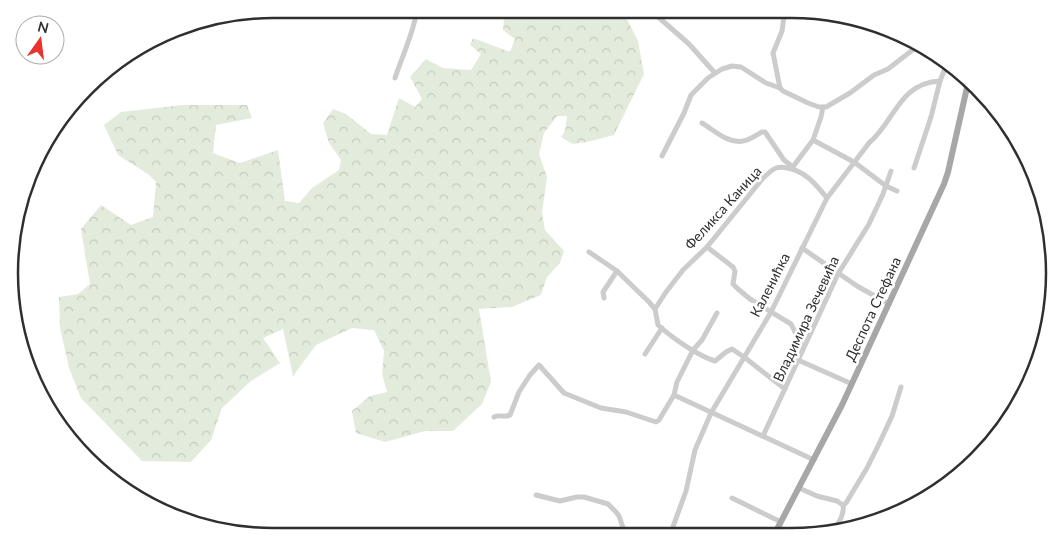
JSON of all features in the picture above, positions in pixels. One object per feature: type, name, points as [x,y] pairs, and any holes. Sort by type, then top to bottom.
[{"type":"main road","name":"Деспота Стефана","points":[[778,528],[852,384],[945,181],[967,88]]},
{"type":"street","points":[[395,78],[416,18]]},
{"type":"street","points":[[659,18],[689,44],[715,73]]},
{"type":"street","points":[[780,88],[773,53],[782,31],[784,18]]},
{"type":"street","points":[[662,156],[691,95],[715,73],[732,66],[737,66],[766,83],[780,88],[808,103],[823,107],[850,93],[874,75],[888,69],[913,49]]},
{"type":"street","points":[[914,168],[945,69]]},
{"type":"street","name":"Каленићка","points":[[673,528],[686,491],[695,450],[711,412],[771,312],[828,198],[854,162],[879,133],[894,110],[915,88],[925,83],[940,81]]},
{"type":"street","points":[[793,168],[813,140],[823,107]]},
{"type":"street","points":[[702,123],[721,136],[737,142],[764,132],[784,160],[809,178],[828,198]]},
{"type":"street","points":[[813,140],[854,162],[886,186],[898,191]]},
{"type":"street","name":"Феликса Каница","points":[[655,309],[683,270],[707,247],[763,178],[774,169],[793,168]]},
{"type":"street","name":"Владимира Зечевића","points":[[763,436],[838,274],[869,224],[891,171]]},
{"type":"street","points":[[707,247],[736,271],[733,284],[738,289],[791,324],[802,350]]},
{"type":"street","points":[[802,248],[838,274],[889,304]]},
{"type":"street","points":[[589,252],[617,271],[649,302],[655,309],[658,325],[693,350],[706,358],[715,360],[732,349],[785,390]]},
{"type":"street","points":[[604,298],[603,292],[617,271]]},
{"type":"street","points":[[494,418],[496,416],[510,415],[519,392],[530,375],[539,366],[564,393],[601,408],[626,412],[656,422],[674,395],[677,382],[693,350],[702,340],[717,313]]},
{"type":"street","points":[[645,354],[662,328]]},
{"type":"street","points":[[798,360],[852,384]]},
{"type":"street","points":[[843,505],[867,468],[892,416],[901,387]]},
{"type":"street","points":[[674,395],[814,460]]},
{"type":"street","points":[[799,488],[817,496],[837,501],[843,505],[844,510],[837,524]]},
{"type":"street","points":[[536,496],[560,502],[577,497],[608,504],[619,516],[623,528]]},
{"type":"street","points":[[732,498],[781,522]]},
{"type":"green space","points":[[504,18],[625,18],[638,41],[644,74],[614,135],[573,144],[561,137],[565,131],[567,116],[557,116],[544,133],[539,154],[547,177],[542,213],[545,230],[564,251],[560,263],[547,277],[541,295],[512,307],[479,309],[491,382],[482,404],[453,431],[425,431],[385,442],[356,433],[352,411],[370,396],[387,392],[382,374],[384,351],[374,330],[352,328],[316,345],[293,376],[283,329],[263,338],[280,363],[251,381],[222,408],[211,440],[191,462],[142,461],[81,398],[69,368],[60,328],[59,297],[78,294],[90,284],[81,229],[101,205],[131,225],[153,217],[156,182],[148,174],[118,155],[104,125],[121,112],[183,105],[247,105],[252,118],[216,125],[213,153],[240,163],[278,150],[285,201],[299,203],[312,188],[339,170],[341,160],[329,143],[323,123],[333,109],[346,114],[371,134],[387,135],[399,98],[415,107],[422,99],[410,77],[426,59],[443,68],[471,70],[481,54],[470,45],[473,38],[510,52],[515,39],[503,30]]}]
